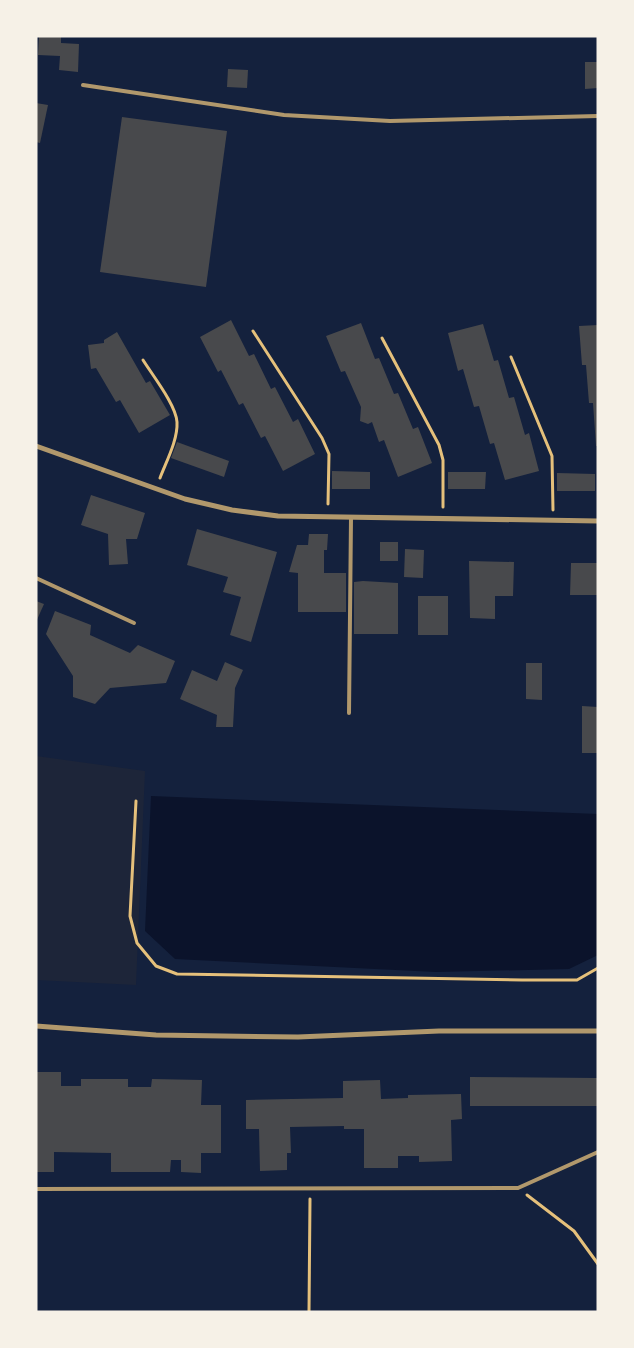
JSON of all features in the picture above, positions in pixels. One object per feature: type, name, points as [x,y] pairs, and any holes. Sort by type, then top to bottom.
[{"type":"street","points":[[36,446],[156,488],[232,510],[278,516],[598,521]]},
{"type":"street","points":[[36,1026],[156,1035],[298,1037],[440,1031],[598,1031]]},
{"type":"lane","points":[[83,84],[284,115],[390,122],[598,116]]},
{"type":"lane","points":[[349,713],[351,518]]},
{"type":"lane","points":[[36,578],[134,623]]},
{"type":"lane","points":[[36,1189],[518,1188],[598,1152]]},
{"type":"path","points":[[253,331],[322,438],[329,454],[327,517]]},
{"type":"path","points":[[382,338],[439,445],[444,460],[443,519]]},
{"type":"path","points":[[511,357],[552,456],[552,520]]},
{"type":"path","points":[[143,360],[172,407],[177,422],[174,442],[156,488]]},
{"type":"path","points":[[136,801],[130,916],[137,942],[156,966],[177,974],[576,980],[598,968]]},
{"type":"path","points":[[309,1312],[310,1188]]},
{"type":"path","points":[[518,1188],[574,1231],[598,1264]]},
{"type":"shaded area","points":[[36,756],[145,771],[136,985],[36,980]]},
{"type":"shaded area","points":[[151,796],[598,814],[598,955],[569,969],[436,972],[175,959],[145,931]]},
{"type":"building","points":[[39,36],[61,36],[61,43],[79,44],[78,72],[59,70],[60,56],[38,55]]},
{"type":"building","points":[[585,62],[598,62],[598,88],[585,89]]},
{"type":"building","points":[[228,69],[248,70],[247,88],[227,87]]},
{"type":"building","points":[[36,103],[48,105],[40,143],[36,142]]},
{"type":"building","points":[[122,117],[227,131],[206,287],[100,272]]},
{"type":"building","points":[[231,320],[249,356],[254,354],[271,389],[275,387],[293,422],[298,419],[315,454],[283,471],[265,436],[261,438],[243,403],[239,405],[221,370],[218,372],[200,337]]},
{"type":"building","points":[[361,323],[375,359],[379,358],[394,394],[398,393],[413,429],[418,427],[432,463],[398,477],[384,440],[379,442],[372,422],[368,424],[360,421],[361,407],[345,371],[341,372],[326,336]]},
{"type":"building","points":[[483,324],[494,361],[498,360],[509,398],[514,397],[525,435],[529,433],[539,471],[505,480],[494,443],[490,444],[479,406],[474,407],[463,369],[458,371],[448,333]]},
{"type":"building","points":[[598,325],[598,446],[596,446],[593,403],[589,403],[586,365],[582,365],[579,326]]},
{"type":"building","points":[[117,332],[146,383],[150,381],[170,415],[139,433],[120,400],[116,402],[96,368],[91,369],[88,345],[104,343],[104,340]]},
{"type":"building","points":[[177,442],[229,461],[224,477],[171,458]]},
{"type":"building","points":[[332,471],[370,472],[370,489],[332,489]]},
{"type":"building","points":[[448,472],[486,472],[485,489],[448,489]]},
{"type":"building","points":[[557,473],[595,474],[595,491],[557,491]]},
{"type":"building","points":[[91,495],[145,513],[137,539],[126,539],[128,564],[109,565],[108,534],[81,525]]},
{"type":"building","points":[[197,529],[277,552],[251,642],[230,635],[241,597],[223,592],[228,577],[187,565]]},
{"type":"building","points":[[309,534],[328,534],[327,550],[324,550],[324,573],[346,573],[346,612],[298,612],[298,573],[289,572],[297,545],[308,545]]},
{"type":"building","points":[[380,542],[398,542],[398,561],[380,561]]},
{"type":"building","points":[[405,549],[424,550],[423,578],[404,577]]},
{"type":"building","points":[[469,561],[514,562],[513,596],[495,596],[495,619],[470,618]]},
{"type":"building","points":[[571,563],[598,563],[598,595],[570,595]]},
{"type":"building","points":[[354,582],[398,583],[398,634],[354,634]]},
{"type":"building","points":[[418,596],[448,596],[448,635],[418,635]]},
{"type":"building","points":[[36,601],[44,604],[36,622]]},
{"type":"building","points":[[55,611],[91,625],[90,635],[130,653],[138,645],[175,661],[166,683],[110,688],[95,704],[73,697],[73,676],[46,634]]},
{"type":"building","points":[[225,662],[243,670],[235,688],[233,727],[216,727],[217,715],[180,699],[192,670],[217,681]]},
{"type":"building","points":[[526,663],[542,663],[542,700],[526,699]]},
{"type":"building","points":[[582,706],[598,707],[598,753],[582,753]]},
{"type":"building","points":[[36,1072],[61,1072],[61,1086],[81,1086],[81,1079],[128,1079],[128,1087],[151,1087],[152,1079],[202,1080],[201,1105],[221,1105],[221,1153],[201,1153],[201,1173],[181,1172],[181,1160],[171,1160],[170,1172],[111,1172],[111,1153],[54,1152],[54,1172],[36,1172]]},
{"type":"building","points":[[470,1077],[598,1078],[598,1106],[470,1106]]},
{"type":"building","points":[[380,1080],[381,1099],[408,1098],[408,1095],[461,1094],[462,1119],[451,1120],[452,1161],[419,1162],[419,1156],[398,1156],[398,1168],[364,1168],[364,1129],[344,1129],[344,1126],[290,1127],[291,1153],[287,1153],[287,1170],[260,1171],[259,1129],[246,1129],[246,1100],[343,1098],[343,1081]]}]
